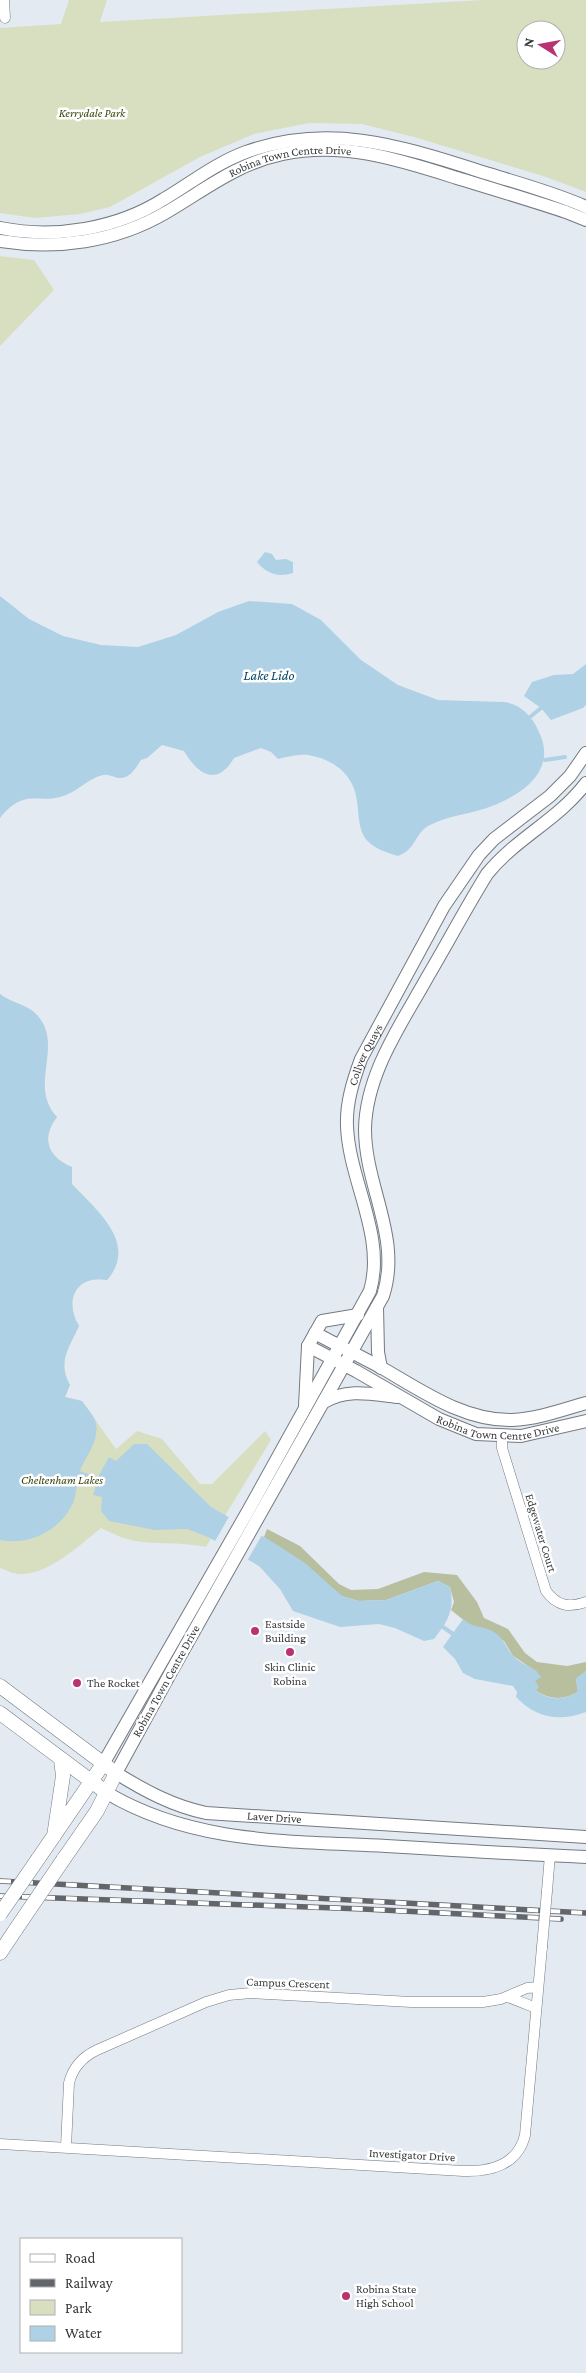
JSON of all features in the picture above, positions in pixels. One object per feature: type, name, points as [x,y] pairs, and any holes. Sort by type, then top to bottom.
[{"type":"main road","name":"Laver Drive","points":[[0,1686],[116,1773]]},
{"type":"main road","name":"Laver Drive","points":[[0,1713],[91,1783],[107,1793]]},
{"type":"main road","points":[[53,1839],[64,1776],[61,1760]]},
{"type":"main road","name":"Robina Town Centre Drive","points":[[0,1914],[103,1764]]},
{"type":"main road","name":"Robina Town Centre Drive","points":[[0,1953],[107,1793],[116,1773]]},
{"type":"street","points":[[4,0],[5,18]]},
{"type":"street","name":"Robina Town Centre Drive","points":[[0,228],[40,232],[67,231],[116,221],[162,201],[201,174],[229,159],[272,144],[313,138],[355,138],[397,146],[586,206]]},
{"type":"street","name":"Robina Town Centre Drive","points":[[0,241],[31,244],[70,243],[124,232],[163,215],[207,185],[238,169],[284,154],[320,150],[378,155],[558,209],[586,220]]},
{"type":"street","name":"Collyer Quays","points":[[324,1402],[338,1362],[340,1346],[370,1291],[375,1264],[372,1243],[351,1154],[347,1126],[352,1087],[361,1059],[444,906],[478,855],[494,838],[550,796],[570,776],[586,754]]},
{"type":"street","name":"Collyer Quays","points":[[304,1409],[338,1362],[352,1352],[377,1307],[388,1281],[390,1263],[385,1229],[369,1163],[365,1127],[367,1107],[380,1065],[487,874],[502,856],[566,806],[586,783]]},
{"type":"street","points":[[377,1307],[378,1352],[381,1368]]},
{"type":"street","points":[[304,1409],[308,1346],[315,1333],[322,1321],[358,1315]]},
{"type":"street","name":"Robina Town Centre Drive","points":[[315,1333],[440,1400],[463,1411],[487,1418],[512,1420],[529,1418],[586,1403]]},
{"type":"street","name":"Robina Town Centre Drive","points":[[308,1346],[460,1429],[476,1434],[502,1437],[536,1434],[586,1421]]},
{"type":"street","points":[[324,1402],[335,1396],[351,1392],[402,1397]]},
{"type":"street","name":"Robina Town Centre Drive","points":[[116,1773],[253,1514],[324,1402]]},
{"type":"street","name":"Robina Town Centre Drive","points":[[253,1514],[304,1409]]},
{"type":"street","name":"Edgewater Court","points":[[502,1437],[502,1448],[546,1591],[556,1602],[563,1605],[570,1606],[586,1602]]},
{"type":"street","name":"Robina Town Centre Drive","points":[[103,1764],[224,1566]]},
{"type":"street","name":"Laver Drive","points":[[116,1773],[165,1801],[179,1807],[206,1813],[586,1837]]},
{"type":"street","name":"Laver Drive","points":[[107,1793],[140,1811],[163,1820],[226,1836],[283,1841],[586,1857]]},
{"type":"street","name":"Investigator Drive","points":[[0,2144],[463,2171],[502,2166],[515,2156],[523,2143],[550,1855]]},
{"type":"street","name":"Campus Crescent","points":[[66,2147],[69,2083],[71,2074],[81,2060],[97,2050],[219,1997],[251,1993],[428,2003],[483,2002],[508,1997],[527,1988],[538,1987]]},
{"type":"street","points":[[508,1997],[536,2008]]},
{"type":"green space","name":"Kerrydale Park","points":[[69,0],[107,0],[100,22],[482,0],[586,0],[586,192],[546,177],[414,137],[362,124],[309,123],[254,134],[200,157],[110,207],[80,214],[35,218],[0,213],[0,28],[61,24]]},
{"type":"green space","points":[[0,256],[34,260],[54,290],[0,346]]},
{"type":"green space","name":"Cheltenham Lakes","points":[[0,994],[33,1011],[45,1027],[48,1052],[45,1092],[49,1105],[57,1117],[49,1132],[49,1146],[57,1158],[72,1167],[72,1184],[102,1216],[116,1240],[118,1253],[115,1266],[107,1280],[96,1279],[87,1281],[75,1292],[73,1308],[79,1326],[68,1348],[64,1362],[66,1377],[70,1385],[65,1397],[82,1401],[116,1449],[137,1431],[162,1439],[200,1484],[212,1484],[265,1431],[271,1440],[206,1547],[133,1540],[123,1538],[101,1528],[63,1558],[41,1570],[19,1574],[0,1568]]},
{"type":"green space","points":[[267,1529],[300,1546],[339,1584],[351,1590],[378,1589],[424,1572],[457,1575],[477,1602],[484,1618],[508,1629],[525,1653],[537,1662],[567,1666],[586,1662],[586,1671],[576,1679],[578,1692],[557,1698],[536,1691],[535,1681],[537,1672],[513,1656],[504,1641],[483,1628],[471,1626],[451,1610],[454,1602],[450,1587],[438,1581],[386,1600],[359,1601],[341,1596],[264,1537]]},
{"type":"water","points":[[265,552],[272,554],[276,560],[286,559],[293,562],[293,573],[277,575],[264,569],[257,562]]},
{"type":"water","name":"Lake Lido","points":[[0,596],[29,619],[63,636],[101,645],[138,647],[176,635],[218,612],[249,601],[292,604],[321,620],[361,660],[398,685],[438,700],[504,702],[520,708],[532,720],[543,744],[544,756],[541,767],[527,786],[505,801],[430,825],[421,832],[409,849],[398,856],[385,852],[368,842],[365,838],[360,825],[357,801],[352,783],[334,764],[308,755],[278,759],[271,752],[261,748],[234,758],[221,773],[214,775],[201,771],[184,751],[162,745],[147,758],[141,760],[132,773],[126,777],[118,778],[103,775],[66,795],[56,798],[17,802],[0,818]]},
{"type":"water","points":[[586,664],[586,705],[583,708],[551,720],[541,708],[524,696],[532,682],[554,675],[573,674]]},
{"type":"water","name":"Cheltenham Lakes","points":[[0,994],[33,1011],[45,1027],[48,1052],[45,1092],[49,1105],[57,1117],[49,1132],[49,1146],[57,1158],[72,1167],[72,1184],[102,1216],[110,1228],[116,1240],[118,1253],[116,1266],[107,1280],[96,1279],[87,1281],[75,1292],[73,1308],[79,1326],[68,1348],[64,1362],[66,1377],[70,1385],[65,1397],[82,1401],[94,1417],[97,1427],[95,1440],[79,1473],[74,1500],[67,1513],[52,1529],[22,1541],[0,1540]]},
{"type":"water","points":[[134,1444],[147,1444],[211,1507],[305,1563],[342,1596],[359,1601],[386,1600],[438,1581],[450,1587],[452,1602],[447,1621],[434,1639],[424,1641],[395,1628],[379,1624],[340,1627],[293,1611],[280,1589],[259,1566],[208,1537],[187,1529],[155,1530],[109,1521],[101,1511],[102,1497],[93,1495],[99,1475],[109,1457],[116,1461]]},
{"type":"water","points":[[463,1619],[472,1625],[497,1634],[513,1656],[538,1673],[541,1677],[535,1681],[539,1687],[536,1691],[541,1694],[552,1698],[562,1698],[578,1692],[576,1679],[586,1671],[586,1712],[566,1717],[540,1714],[516,1697],[517,1692],[513,1686],[475,1679],[463,1673],[455,1659],[443,1647]]},
{"type":"pier","points":[[230,1515],[263,1533],[246,1563],[214,1543]]},
{"type":"waterway","points":[[530,717],[541,708]]},
{"type":"waterway","points":[[545,760],[565,757]]},
{"type":"waterway","points":[[79,1473],[97,1479]]},
{"type":"waterway","points":[[443,1627],[453,1634]]},
{"type":"railway","points":[[0,1881],[586,1913]]},
{"type":"railway","points":[[0,1896],[363,1909],[561,1919]]},
{"type":"place","name":"Eastside Building","points":[[255,1631]]},
{"type":"place","name":"Skin Clinic Robina","points":[[290,1652]]},
{"type":"place","name":"The Rocket","points":[[77,1683]]},
{"type":"place","name":"Robina State High School","points":[[346,2296]]}]
